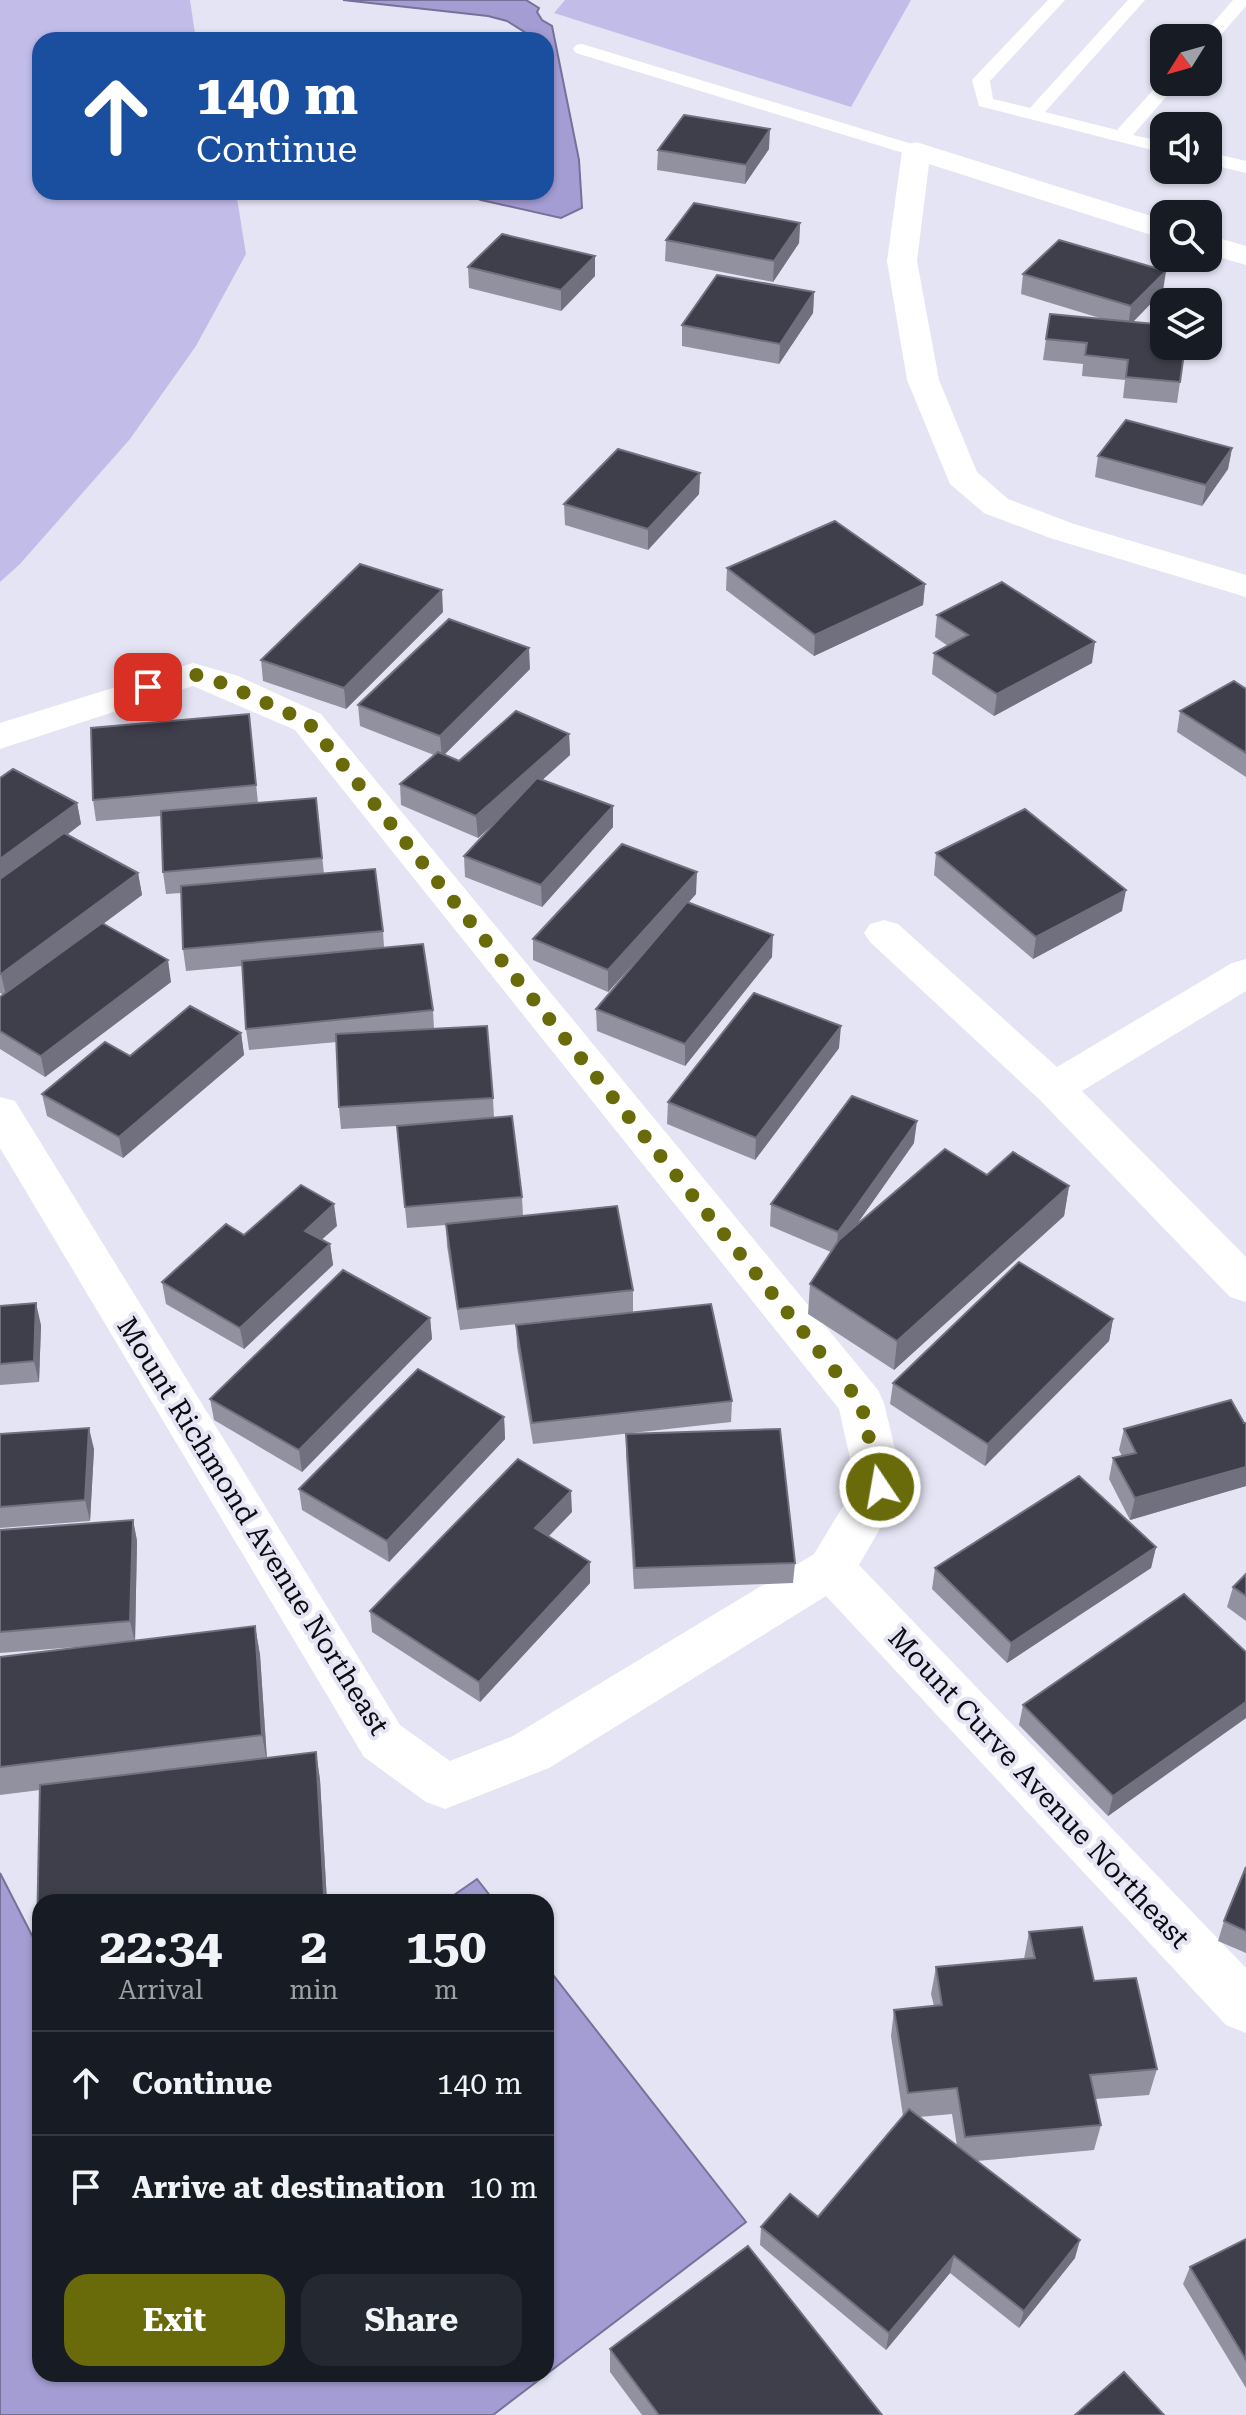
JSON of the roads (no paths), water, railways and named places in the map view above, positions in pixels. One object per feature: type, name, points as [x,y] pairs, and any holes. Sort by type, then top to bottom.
[{"type":"street","points":[[1150,226],[916,151],[902,261],[923,380],[962,477],[996,506],[1062,531],[1246,586]]},
{"type":"street","points":[[1222,248],[1246,256]]},
{"type":"street","points":[[0,737],[38,722],[193,674],[225,684],[308,722],[861,1403],[880,1487],[831,1568]]},
{"type":"street","points":[[884,933],[1054,1088],[1246,1285]]},
{"type":"street","points":[[1054,1088],[1246,973]]},
{"type":"street","name":"Mount Richmond Avenue Northeast","points":[[0,1112],[382,1741],[445,1786],[531,1752],[831,1568]]},
{"type":"street","name":"Mount Curve Avenue Northeast","points":[[831,1568],[1246,2007]]},
{"type":"lane","points":[[1057,0],[981,80],[985,102],[1150,144]]},
{"type":"lane","points":[[1033,115],[1137,0]]},
{"type":"lane","points":[[1221,24],[1242,0]]},
{"type":"lane","points":[[582,49],[916,151]]},
{"type":"lane","points":[[1121,137],[1158,96]]},
{"type":"lane","points":[[1222,161],[1246,167]]}]
